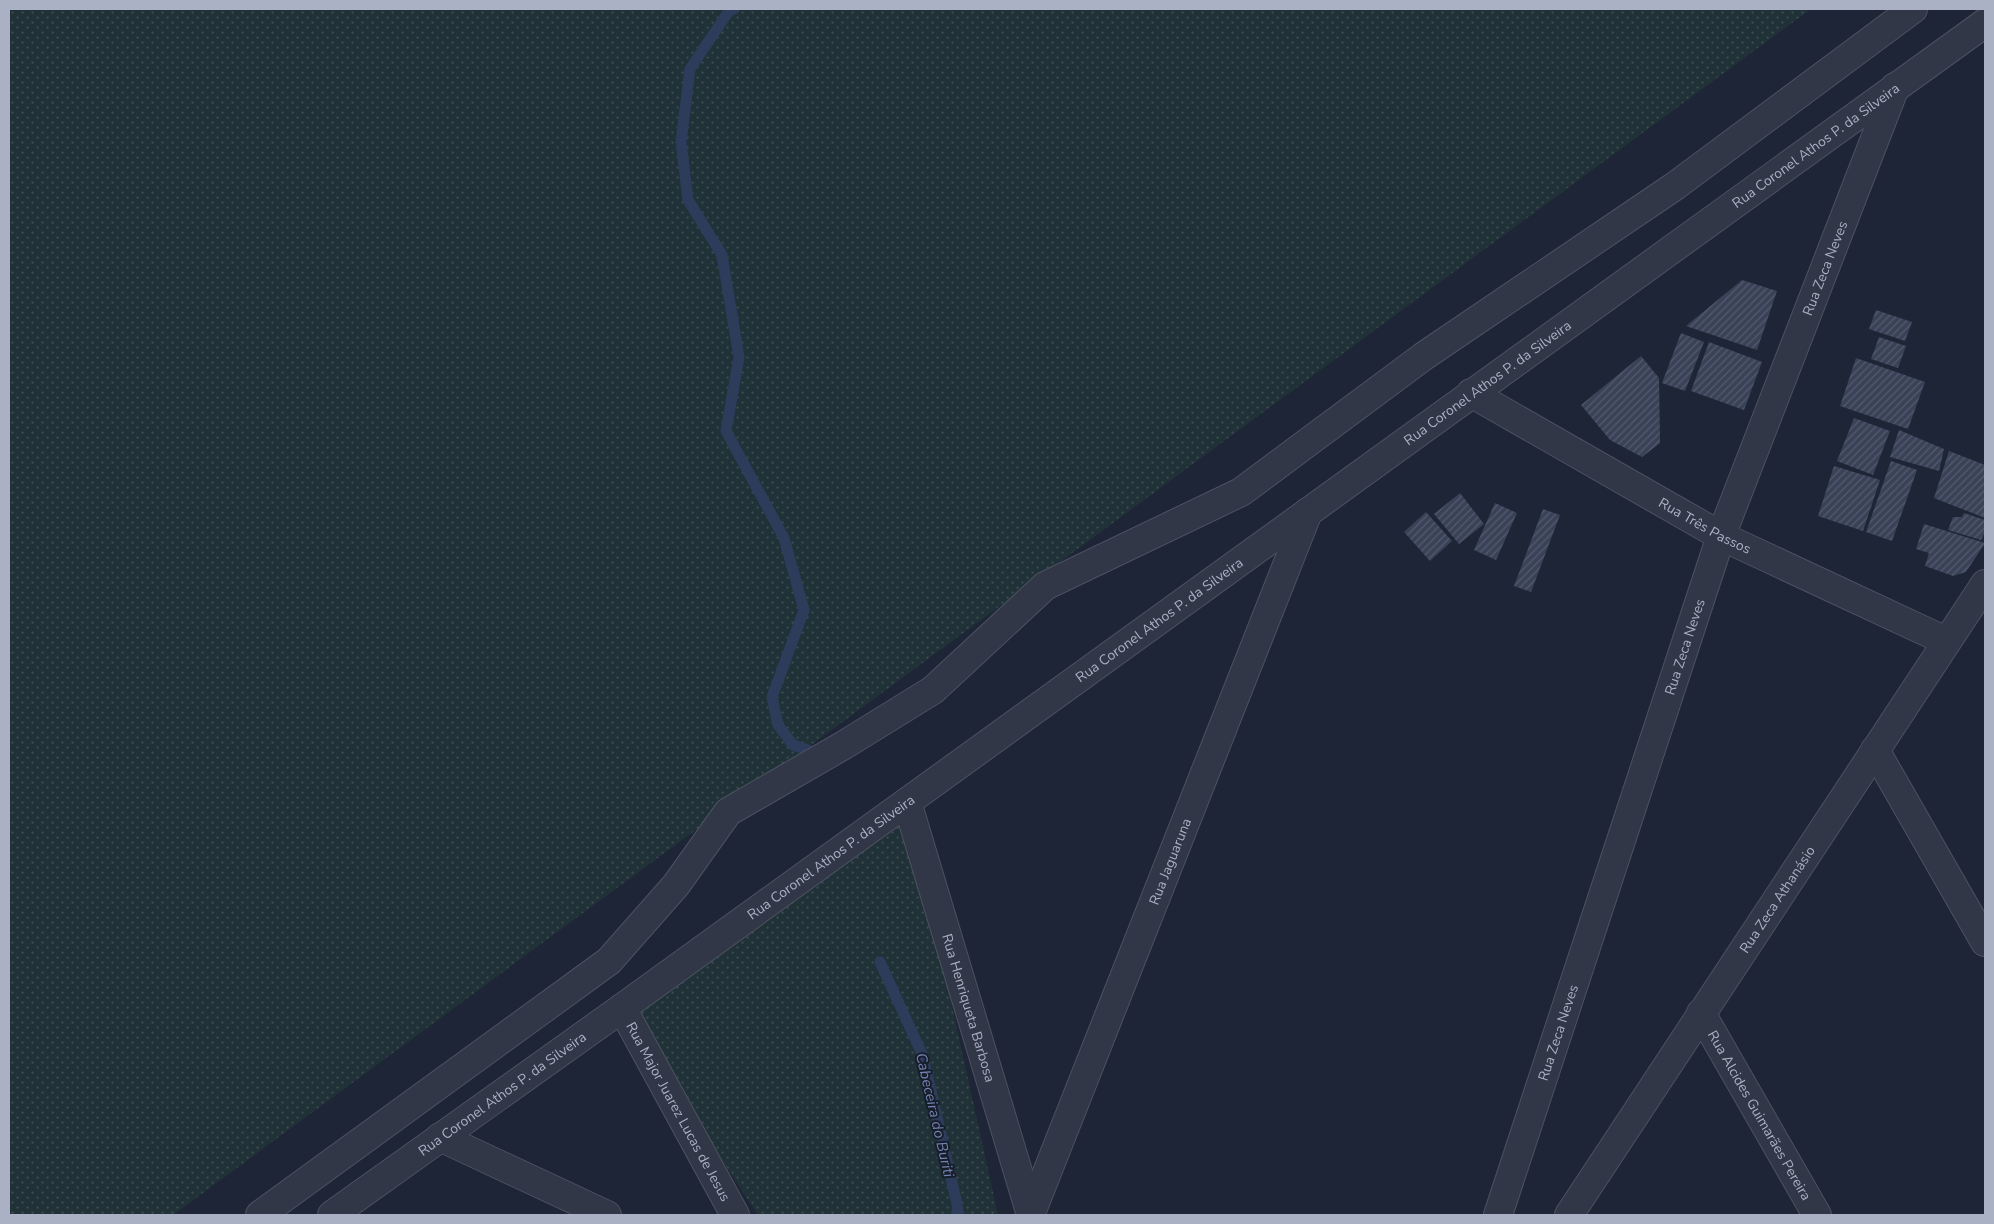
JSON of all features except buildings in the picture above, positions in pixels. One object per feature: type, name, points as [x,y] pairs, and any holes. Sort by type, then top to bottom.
[{"type":"street","points":[[260,1215],[609,961],[676,885],[728,812],[844,745],[933,690],[1045,586],[1242,492],[1424,356],[1675,186],[1913,9]]},
{"type":"street","name":"Rua Coronel Athos P. da Silveira","points":[[332,1215],[622,1008],[1985,23]]},
{"type":"street","name":"Rua Zeca Neves","points":[[1498,1215],[1721,536],[1895,87]]},
{"type":"street","name":"Rua Três Passos","points":[[1472,393],[1721,536],[1946,641]]},
{"type":"street","name":"Rua Jaguaruna","points":[[1031,1214],[1308,512]]},
{"type":"street","name":"Rua Zeca Athanásio","points":[[1569,1215],[1985,584]]},
{"type":"street","points":[[1875,750],[1985,942]]},
{"type":"street","name":"Rua Henriqueta Barbosa","points":[[907,802],[1031,1214]]},
{"type":"street","name":"Rua Major Juarez Lucas de Jesus","points":[[622,1008],[727,1211]]},
{"type":"street","name":"Rua Alcides Guimarães Pereira","points":[[1702,1014],[1817,1215]]},
{"type":"street","points":[[440,1137],[607,1215]]},
{"type":"shaded area","points":[[9,9],[1811,9],[173,1215],[9,1215]]},
{"type":"shaded area","points":[[907,802],[998,1215],[758,1215],[622,1008]]},
{"type":"waterway","name":"Cabeceira do Buriti","points":[[734,9],[729,11],[690,69],[681,142],[688,200],[722,255],[739,357],[726,431],[784,538],[804,610],[772,697],[778,725],[793,745],[813,752]]},
{"type":"waterway","name":"Cabeceira do Buriti","points":[[880,962],[923,1056],[958,1215]]}]
